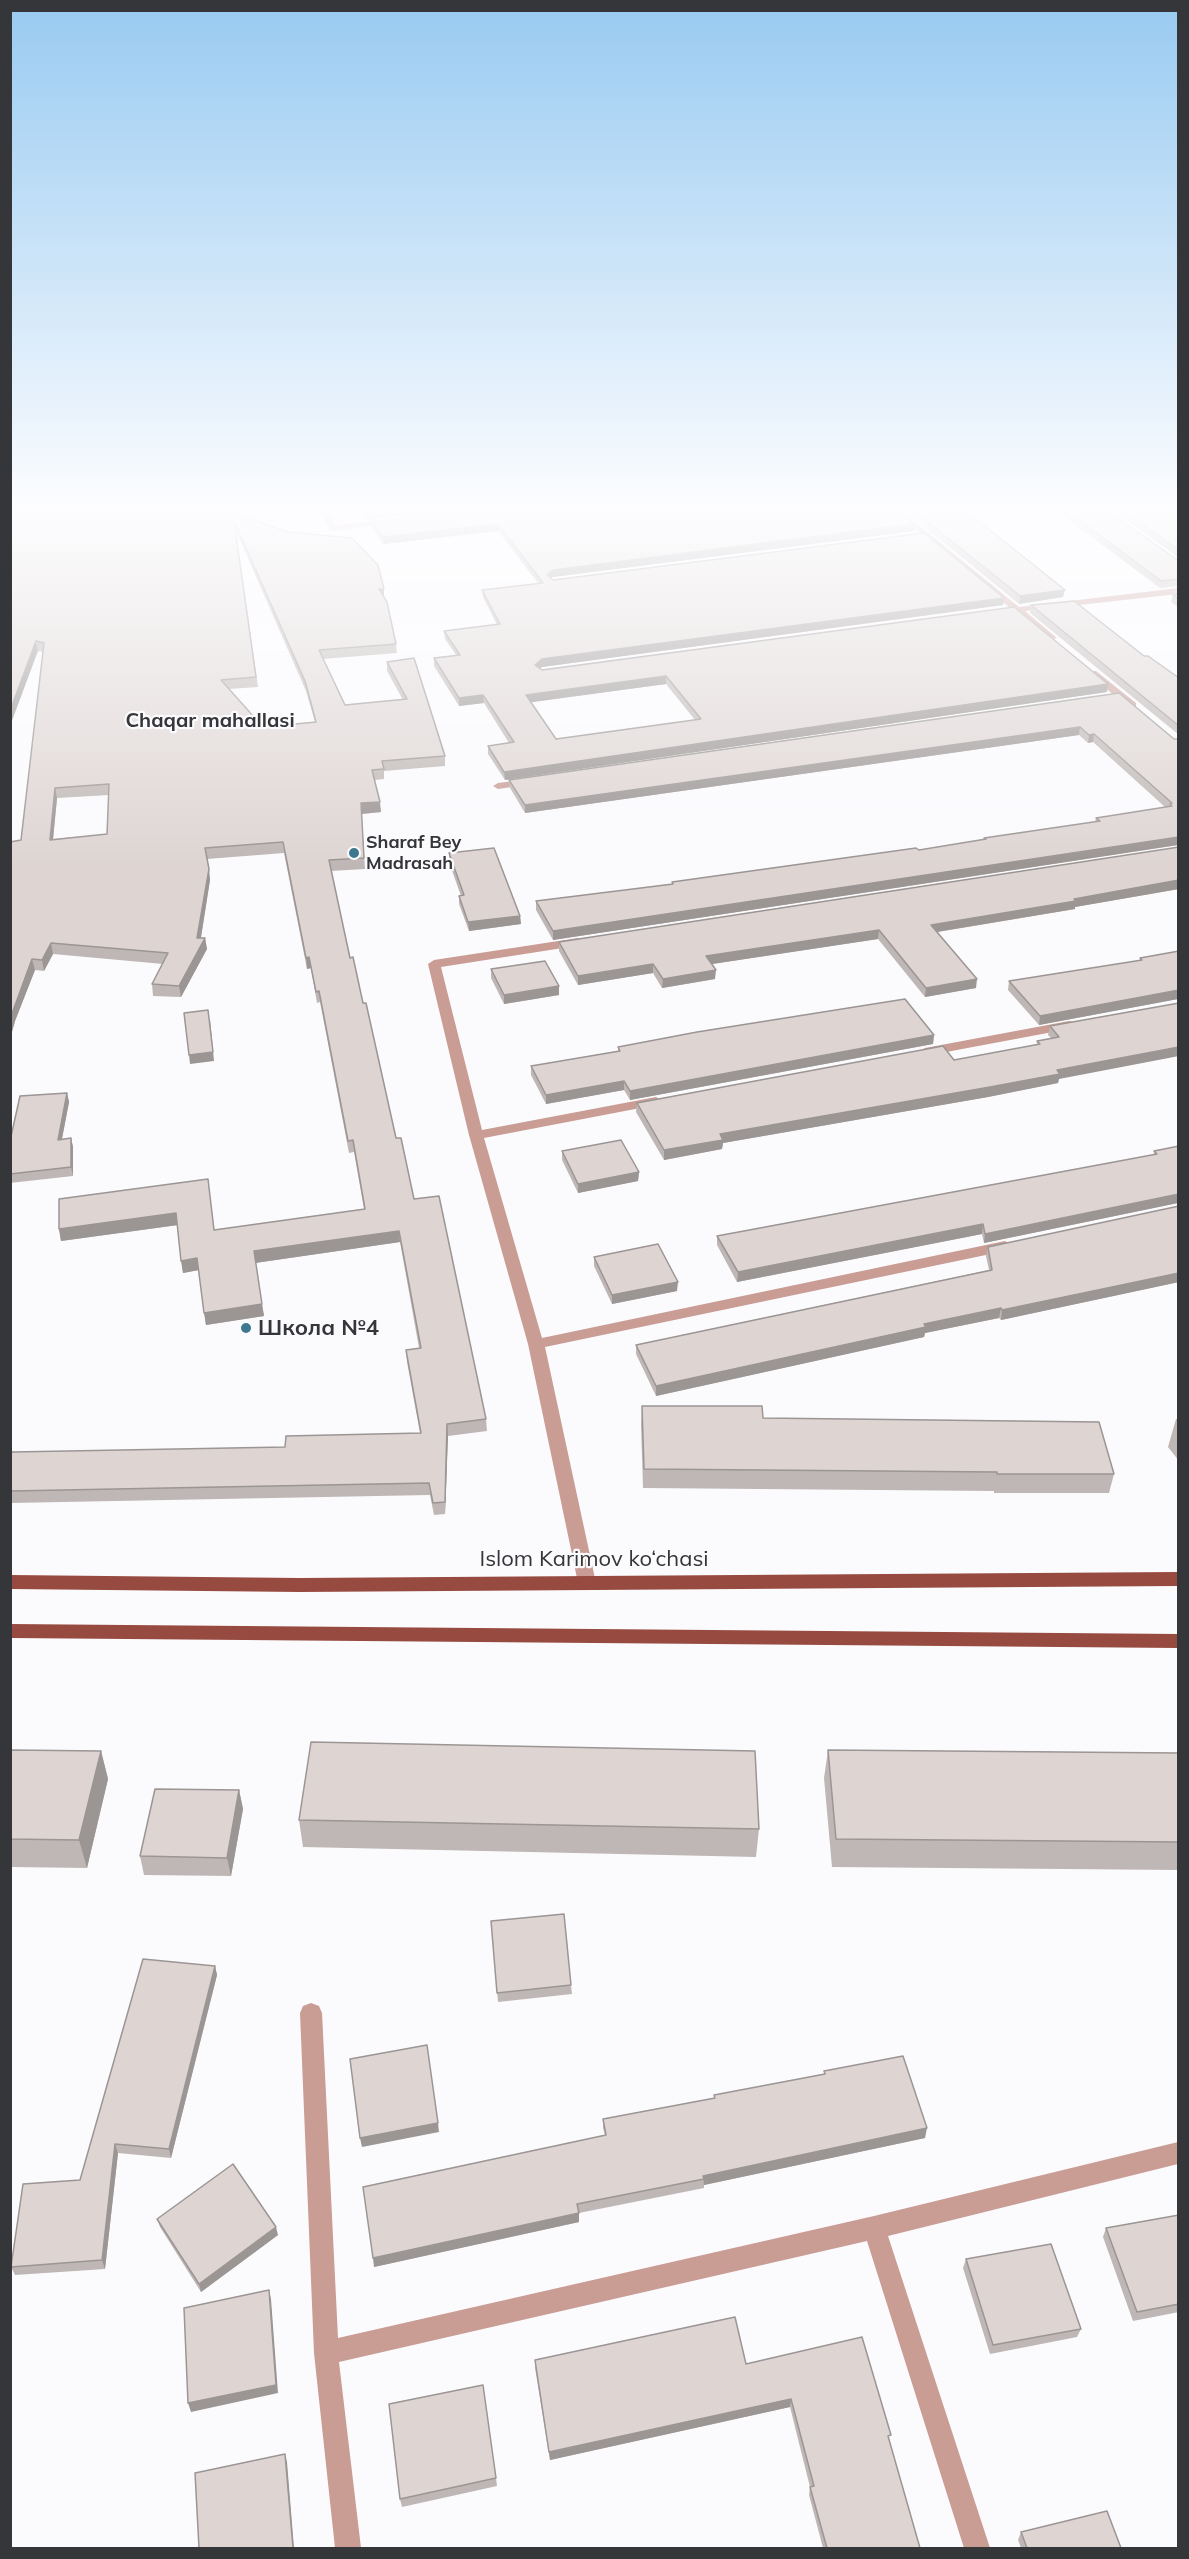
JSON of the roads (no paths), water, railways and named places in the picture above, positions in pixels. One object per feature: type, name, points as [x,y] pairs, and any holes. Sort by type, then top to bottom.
[{"type":"main road","name":"Islom Karimov ko‘chasi","points":[[10,1582],[300,1585],[1179,1579]]},
{"type":"main road","points":[[10,1631],[1179,1641]]},
{"type":"street","points":[[1038,626],[1060,645]]},
{"type":"street","points":[[1086,667],[1137,709]]},
{"type":"street","points":[[1108,697],[1120,695]]},
{"type":"street","points":[[498,786],[545,780]]},
{"type":"street","points":[[588,940],[434,964],[476,1135],[536,1344],[588,1583]]},
{"type":"street","points":[[909,1054],[1085,1022]]},
{"type":"street","points":[[476,1135],[675,1098]]},
{"type":"street","points":[[536,1344],[1015,1244]]},
{"type":"street","points":[[311,2013],[326,2354],[348,2548]]},
{"type":"street","points":[[326,2354],[874,2228],[1179,2153]]},
{"type":"street","points":[[874,2228],[977,2548]]},
{"type":"place","name":"Sharaf Bey Madrasah","points":[[354,853]]},
{"type":"place","name":"Школа №4","points":[[246,1328]]},
{"type":"district","name":"Chaqar mahallasi","points":[[210,721]]}]
